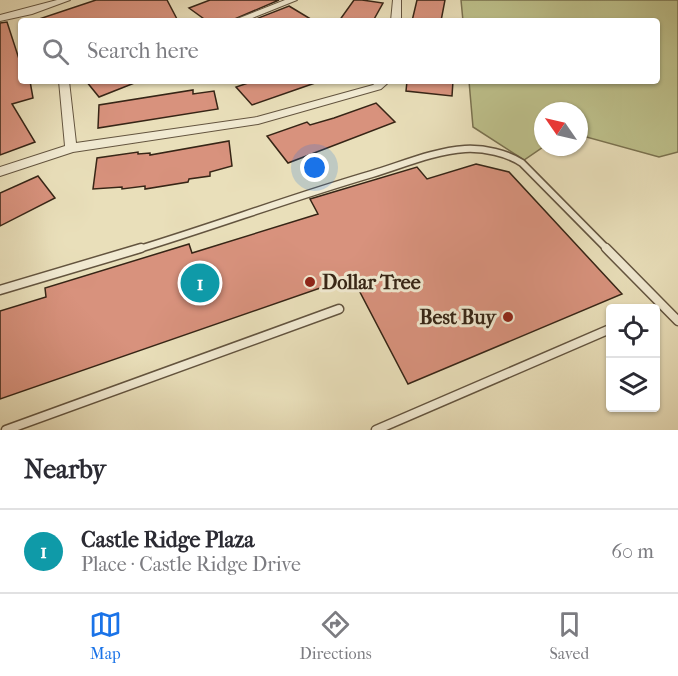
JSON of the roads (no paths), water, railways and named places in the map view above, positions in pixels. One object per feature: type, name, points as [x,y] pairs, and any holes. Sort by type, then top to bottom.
[{"type":"street","points":[[0,18],[29,12],[66,0]]},
{"type":"street","points":[[245,18],[293,0]]},
{"type":"street","points":[[396,18],[397,0]]},
{"type":"street","points":[[29,12],[33,18]]},
{"type":"street","points":[[64,84],[71,148]]},
{"type":"street","points":[[0,172],[71,148],[258,120],[382,84]]},
{"type":"lane","points":[[0,290],[206,229],[301,195],[438,154],[465,149],[499,153],[511,156],[522,163],[655,304]]},
{"type":"lane","points":[[6,430],[339,309]]},
{"type":"lane","points":[[660,309],[678,321]]},
{"type":"lane","points":[[376,430],[606,331]]},
{"type":"place","name":"Dollar Tree","points":[[310,282]]},
{"type":"place","name":"Castle Ridge Plaza","points":[[200,283]]},
{"type":"place","name":"Best Buy","points":[[508,317]]}]
